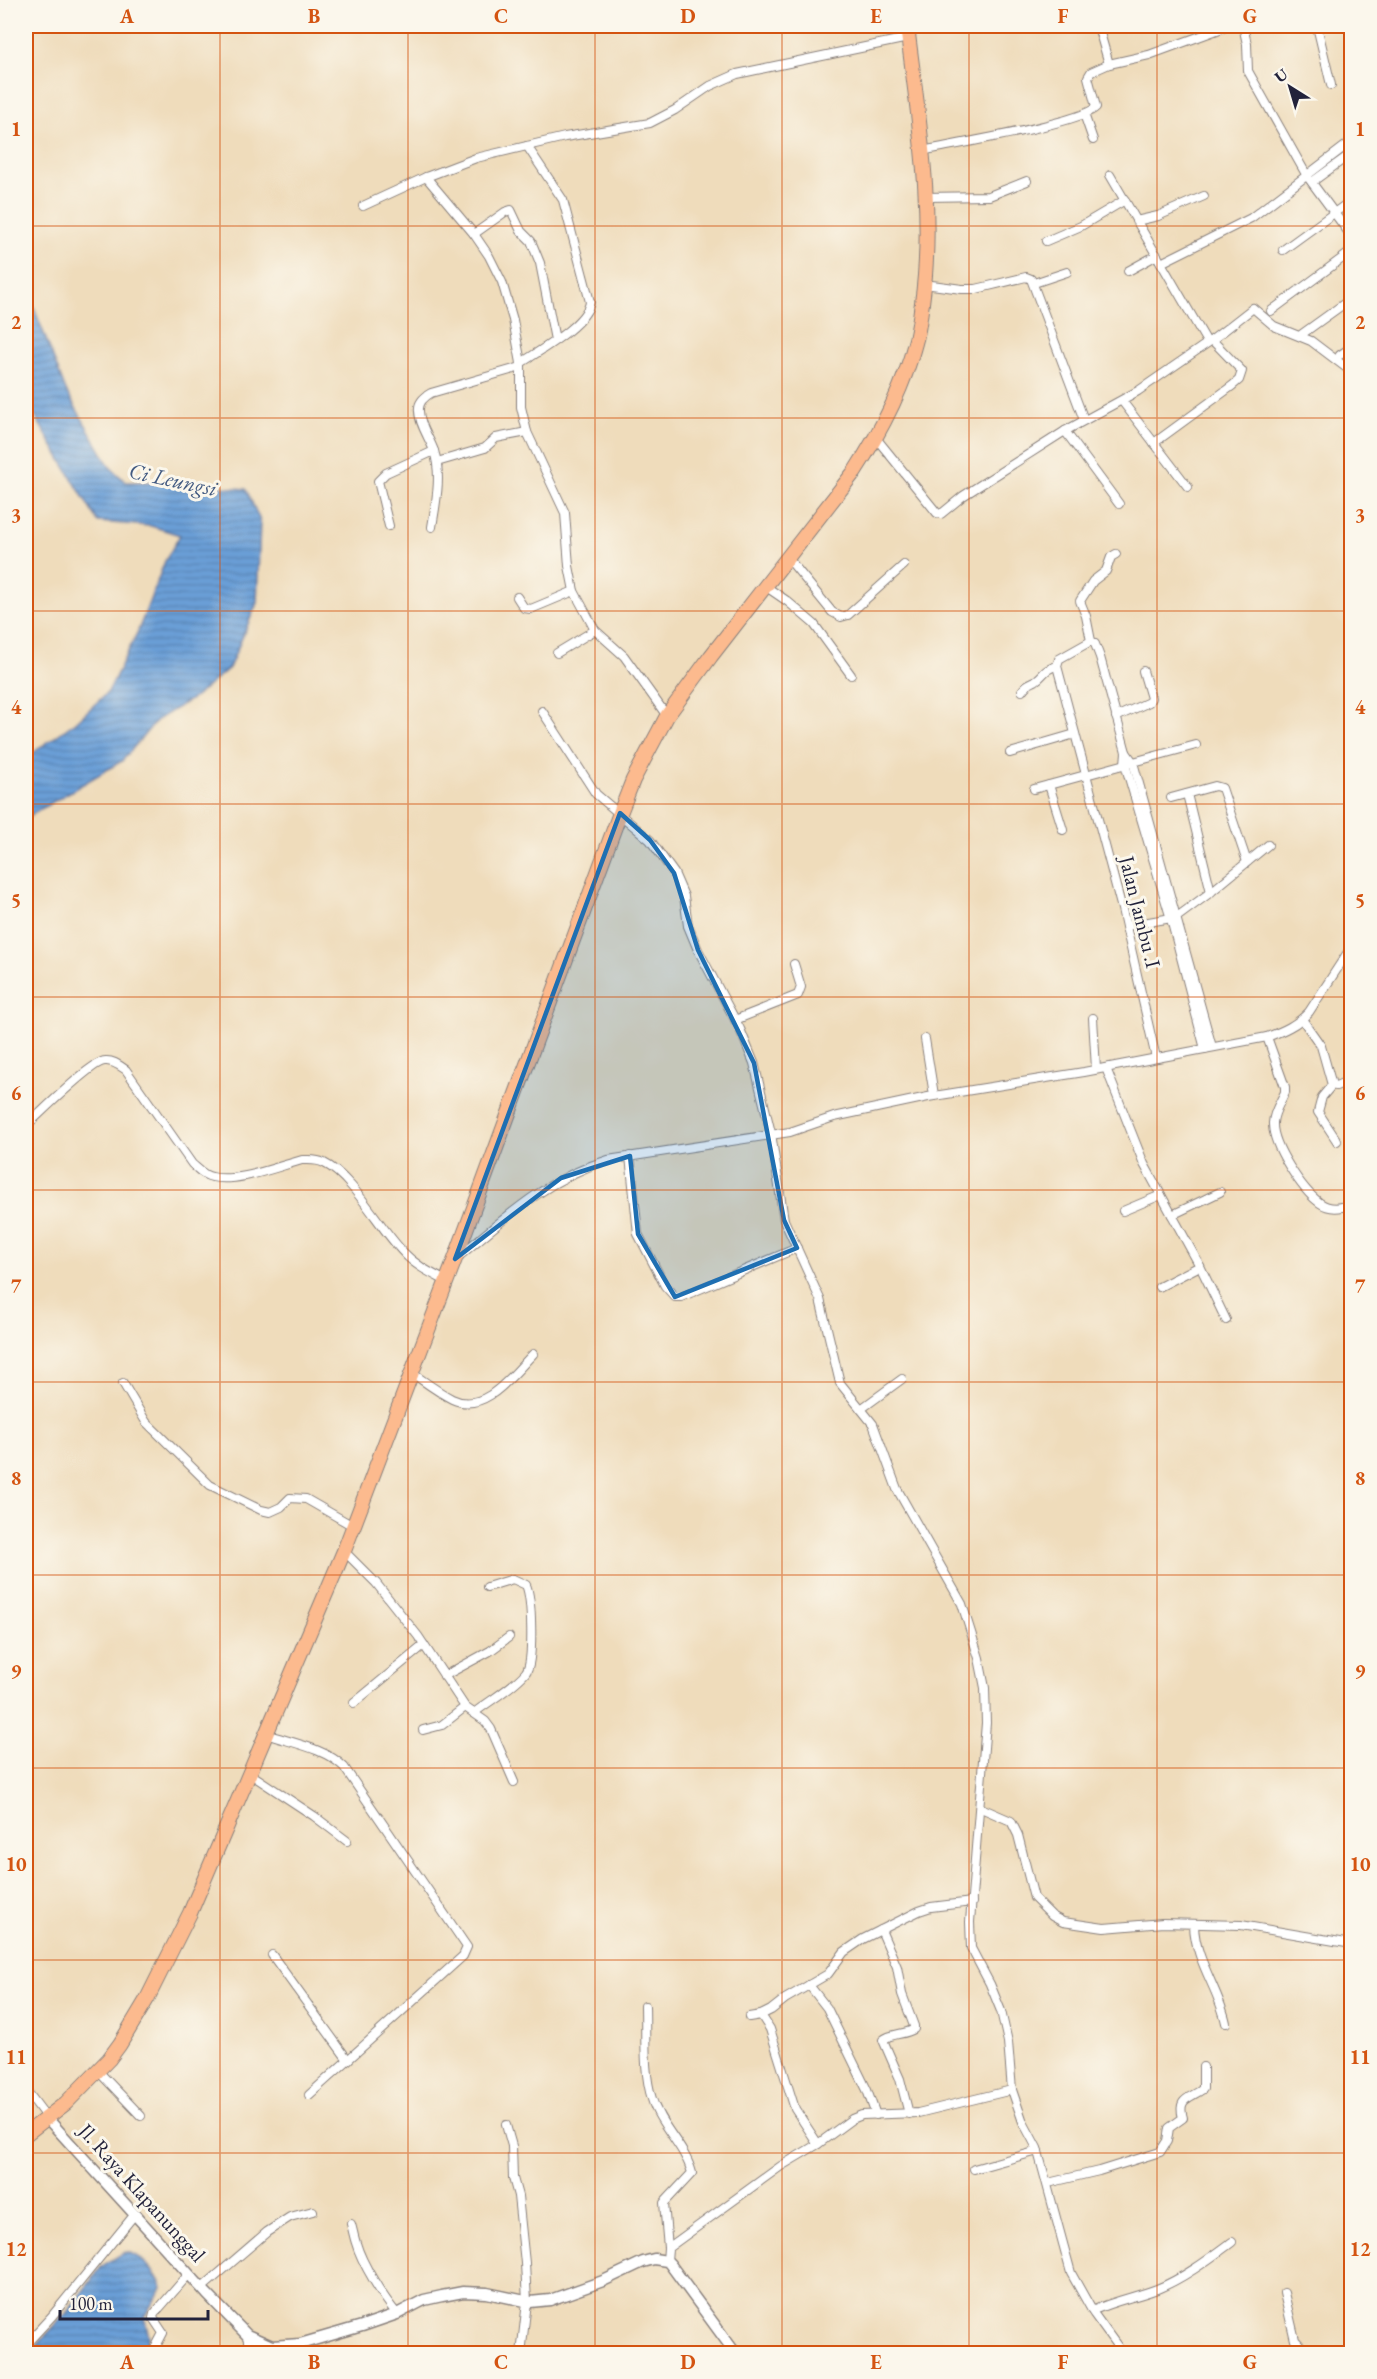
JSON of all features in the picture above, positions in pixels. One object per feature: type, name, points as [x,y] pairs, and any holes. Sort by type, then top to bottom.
[{"type":"main road","points":[[26,2133],[66,2103],[98,2071],[120,2044],[147,1999],[190,1913],[344,1551],[633,780],[667,716],[855,471],[876,438],[896,399],[916,342],[927,253],[922,151],[907,32]]},
{"type":"street","points":[[1098,26],[1109,64]]},
{"type":"street","points":[[922,151],[1047,126],[1093,111],[1096,105],[1089,74],[1109,64],[1149,56],[1228,26]]},
{"type":"street","points":[[1243,26],[1247,44],[1248,71],[1309,179],[1352,237]]},
{"type":"street","points":[[1317,26],[1331,86]]},
{"type":"street","points":[[363,206],[426,177],[476,158],[565,137],[650,123],[675,110],[710,86],[737,74],[907,32]]},
{"type":"street","points":[[1084,114],[1093,140]]},
{"type":"street","points":[[1309,179],[1352,141]]},
{"type":"street","points":[[432,527],[438,486],[437,462],[418,410],[424,397],[521,365],[579,321],[589,309],[590,302],[563,200],[527,146]]},
{"type":"street","points":[[1128,271],[1251,218],[1352,153]]},
{"type":"street","points":[[1110,175],[1210,341],[1242,371],[1239,380],[1154,443]]},
{"type":"street","points":[[426,177],[474,234],[489,256],[502,282],[513,320],[521,365],[521,407],[527,432],[565,513],[569,566],[574,591],[595,630],[624,656],[667,716]]},
{"type":"street","points":[[925,198],[989,196],[1027,181]]},
{"type":"street","points":[[1136,221],[1168,212],[1204,196]]},
{"type":"street","points":[[1046,241],[1081,226],[1125,200]]},
{"type":"street","points":[[1283,250],[1352,200]]},
{"type":"street","points":[[474,234],[505,212],[511,210],[514,213],[521,231],[531,241],[538,257],[555,340]]},
{"type":"street","points":[[1270,311],[1352,251]]},
{"type":"street","points":[[1034,283],[1067,272]]},
{"type":"street","points":[[924,284],[962,289],[989,287],[1026,278],[1034,283],[1084,420]]},
{"type":"street","points":[[1302,334],[1352,298]]},
{"type":"street","points":[[876,438],[937,513],[941,514],[963,496],[1065,431],[1122,401],[1163,374],[1253,308],[1274,326],[1311,340],[1352,372]]},
{"type":"street","points":[[1340,356],[1352,347]]},
{"type":"street","points":[[1122,401],[1188,487]]},
{"type":"street","points":[[1065,431],[1119,504]]},
{"type":"street","points":[[437,462],[485,448],[496,438],[527,432]]},
{"type":"street","points":[[389,526],[378,481],[386,473],[434,451]]},
{"type":"street","points":[[1116,554],[1111,557],[1106,571],[1093,581],[1080,601],[1086,616],[1091,642],[1098,651],[1155,850],[1208,1048]]},
{"type":"street","points":[[788,558],[832,612],[841,617],[848,615],[904,565]]},
{"type":"street","points":[[765,586],[814,624],[851,675]]},
{"type":"street","points":[[517,597],[524,608],[531,609],[574,591]]},
{"type":"street","points":[[558,653],[595,630]]},
{"type":"street","points":[[1022,691],[1029,682],[1036,680],[1047,669],[1057,666],[1059,659],[1091,642]]},
{"type":"street","name":"Jalan Jambu .I","points":[[1057,666],[1126,926],[1156,1058]]},
{"type":"street","points":[[1116,717],[1149,702],[1151,698],[1143,670]]},
{"type":"street","points":[[542,711],[590,785],[609,806],[650,840],[674,873],[684,896],[688,926],[698,950],[735,1020],[754,1063],[771,1133],[784,1220],[820,1299],[840,1383],[877,1432],[897,1489],[962,1604],[979,1658],[985,1688],[986,1722],[972,1902],[971,1948],[990,1984],[1001,2012],[1008,2042],[1012,2090],[1023,2122],[1038,2151],[1071,2273],[1092,2311],[1123,2354]]},
{"type":"street","points":[[1010,753],[1075,734]]},
{"type":"street","points":[[1034,789],[1196,745]]},
{"type":"street","points":[[1049,785],[1063,830]]},
{"type":"street","points":[[1171,798],[1215,786],[1222,788],[1246,862]]},
{"type":"street","points":[[1187,794],[1211,892]]},
{"type":"street","points":[[1126,926],[1174,918],[1211,892],[1268,845]]},
{"type":"street","points":[[455,1259],[536,1193],[587,1166],[630,1156],[771,1133],[790,1132],[834,1117],[934,1095],[1106,1068],[1267,1037],[1302,1019],[1352,946]]},
{"type":"street","points":[[735,1020],[798,995],[801,987],[794,964]]},
{"type":"street","points":[[1093,1018],[1096,1069]]},
{"type":"street","points":[[1302,1019],[1321,1046],[1332,1085]]},
{"type":"street","points":[[1267,1037],[1285,1087],[1272,1121],[1280,1150],[1297,1178],[1320,1203],[1341,1208],[1352,1204]]},
{"type":"street","points":[[925,1039],[934,1095]]},
{"type":"street","points":[[26,1126],[89,1068],[106,1060],[115,1063],[126,1070],[186,1155],[201,1172],[210,1177],[236,1178],[302,1160],[322,1162],[333,1168],[348,1183],[408,1258],[446,1281]]},
{"type":"street","points":[[1106,1068],[1144,1164],[1200,1266],[1226,1320]]},
{"type":"street","points":[[1332,1085],[1336,1086],[1352,1079]]},
{"type":"street","points":[[1332,1085],[1322,1097],[1318,1112],[1336,1141]]},
{"type":"street","points":[[630,1156],[638,1234],[665,1286],[675,1297],[681,1297],[797,1248]]},
{"type":"street","points":[[1172,1215],[1220,1192]]},
{"type":"street","points":[[1123,1211],[1161,1195]]},
{"type":"street","points":[[1159,1287],[1200,1266]]},
{"type":"street","points":[[412,1374],[453,1400],[472,1402],[496,1392],[533,1354]]},
{"type":"street","points":[[861,1409],[902,1378]]},
{"type":"street","points":[[123,1383],[146,1422],[210,1485],[261,1510],[270,1512],[281,1507],[290,1498],[306,1499],[353,1526]]},
{"type":"street","points":[[344,1551],[376,1583],[424,1645],[465,1707],[491,1729],[514,1782]]},
{"type":"street","points":[[474,1713],[523,1675],[529,1664],[530,1600],[526,1585],[513,1579],[487,1587]]},
{"type":"street","points":[[444,1676],[490,1651],[509,1637]]},
{"type":"street","points":[[354,1703],[424,1645]]},
{"type":"street","points":[[423,1730],[442,1725],[465,1707]]},
{"type":"street","points":[[266,1734],[322,1753],[337,1760],[344,1767],[467,1947],[463,1956],[309,2095]]},
{"type":"street","points":[[249,1773],[347,1841]]},
{"type":"street","points":[[981,1808],[1011,1821],[1018,1836],[1034,1898],[1052,1916],[1063,1922],[1104,1928],[1163,1923],[1241,1925],[1352,1944]]},
{"type":"street","points":[[750,2017],[761,2015],[828,1974],[849,1948],[881,1930],[931,1907],[972,1902]]},
{"type":"street","points":[[1194,1924],[1195,1944],[1221,2004],[1226,2023]]},
{"type":"street","points":[[881,1930],[899,1972],[902,1994],[914,2030],[883,2040],[900,2079],[909,2114]]},
{"type":"street","points":[[272,1955],[348,2060]]},
{"type":"street","points":[[809,1985],[828,2008],[867,2090],[876,2115]]},
{"type":"street","points":[[645,2006],[646,2057],[651,2098],[688,2161],[692,2173],[664,2203],[667,2261],[736,2354]]},
{"type":"street","points":[[761,2015],[770,2029],[795,2109],[818,2145]]},
{"type":"street","points":[[1048,2183],[1099,2171],[1160,2152],[1167,2141],[1169,2128],[1183,2118],[1180,2108],[1182,2103],[1203,2089],[1203,2067]]},
{"type":"street","points":[[98,2071],[141,2116]]},
{"type":"street","points":[[26,2090],[47,2118]]},
{"type":"street","points":[[668,2248],[781,2166],[818,2145],[852,2119],[862,2115],[909,2114],[1012,2090]]},
{"type":"street","name":"Jl. Raya Klapanunggal","points":[[47,2118],[247,2335],[272,2346],[300,2344],[397,2314],[424,2300],[463,2292],[487,2293],[527,2302],[550,2300],[654,2259],[667,2261]]},
{"type":"street","points":[[506,2125],[512,2146],[513,2178],[521,2215],[525,2263],[527,2302],[521,2354]]},
{"type":"street","points":[[974,2169],[1038,2151]]},
{"type":"street","points":[[202,2288],[267,2232],[290,2217],[313,2211]]},
{"type":"street","points":[[26,2344],[52,2316],[135,2214]]},
{"type":"street","points":[[351,2224],[354,2241],[362,2257],[382,2295],[397,2314]]},
{"type":"street","points":[[1092,2311],[1112,2302],[1161,2288],[1232,2242]]},
{"type":"street","points":[[152,2354],[164,2333],[153,2318],[154,2314],[189,2274]]},
{"type":"street","points":[[1284,2294],[1296,2341],[1308,2354]]},
{"type":"street","points":[[247,2335],[250,2354]]},
{"type":"street","points":[[1342,2354],[1352,2349]]},
{"type":"highlighted area","points":[[620,813],[650,840],[674,873],[698,950],[754,1063],[784,1220],[797,1248],[675,1297],[638,1234],[630,1156],[561,1178],[455,1259]]},
{"type":"water","points":[[26,287],[66,391],[110,467],[126,482],[157,482],[246,489],[260,521],[257,603],[229,668],[195,697],[157,720],[122,761],[26,818],[26,758],[77,721],[108,692],[138,631],[165,561],[180,535],[151,526],[98,522],[26,401]]},
{"type":"water","points":[[125,2252],[136,2256],[147,2265],[162,2288],[144,2317],[149,2336],[144,2353],[29,2353],[65,2315],[102,2266]]},
{"type":"water label","name":"Ci Leungsi","points":[[173,479]]}]
